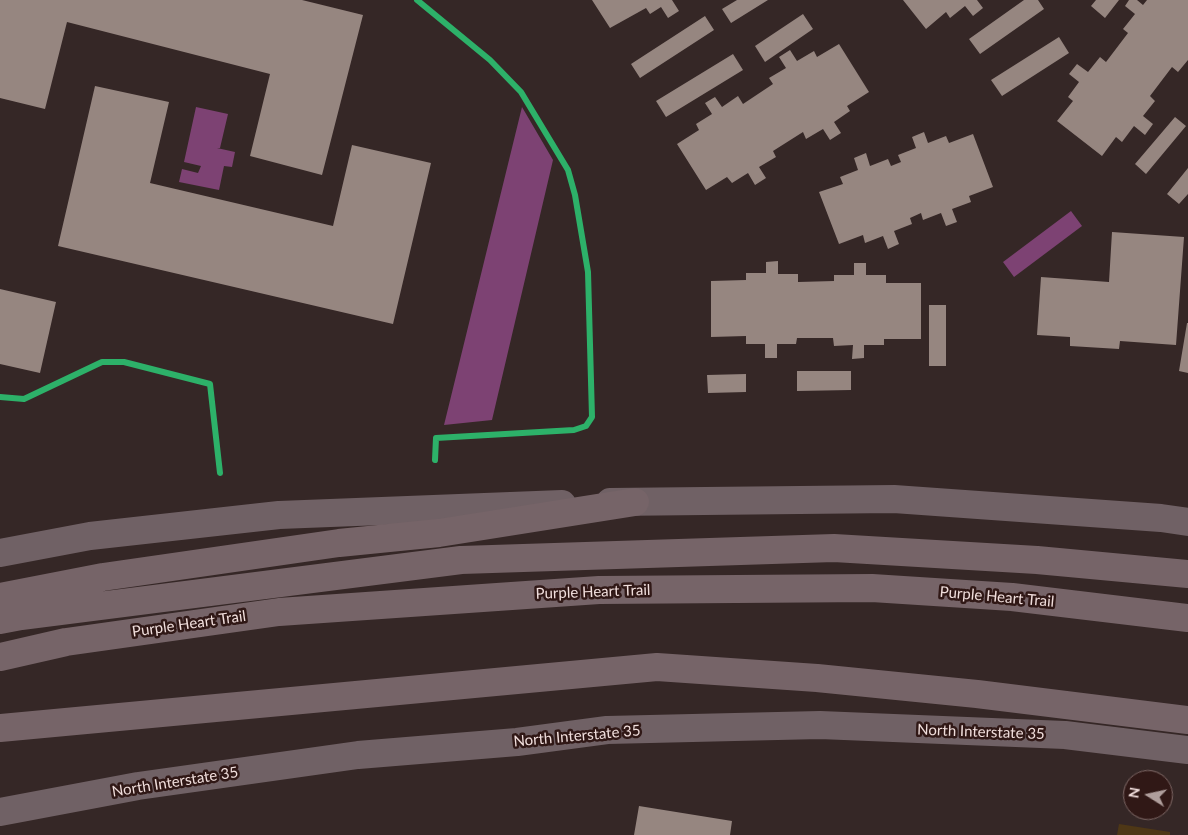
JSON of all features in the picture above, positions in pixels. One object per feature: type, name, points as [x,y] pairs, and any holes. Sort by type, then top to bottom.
[{"type":"highway","points":[[0,597],[113,576],[339,543],[439,534],[635,502]]},
{"type":"highway","name":"Purple Heart Trail","points":[[0,620],[184,594],[462,560],[834,548],[1037,560],[1188,574]]},
{"type":"highway","name":"Purple Heart Trail","points":[[0,657],[66,642],[279,612],[599,590],[872,588],[1012,597],[1188,618]]},
{"type":"highway","points":[[0,728],[658,667],[817,678],[977,694],[1188,720]]},
{"type":"main road","points":[[0,554],[90,536],[279,515],[635,502],[894,499],[1161,518],[1188,522]]},
{"type":"main road","name":"North Interstate 35","points":[[0,812],[138,786],[348,756],[517,742],[607,730],[820,725],[1065,735],[1188,750]]},
{"type":"shaded area","points":[[196,107],[228,114],[220,148],[217,148],[235,152],[232,167],[224,166],[219,190],[179,182],[182,169],[198,173],[201,166],[184,162]]},
{"type":"shaded area","points":[[522,107],[553,160],[492,420],[444,425]]},
{"type":"shaded area","points":[[1071,211],[1082,226],[1014,277],[1003,262]]},
{"type":"shaded area","points":[[1119,824],[1170,832],[1170,835],[1117,835]]},
{"type":"building","points":[[0,0],[302,0],[363,15],[322,175],[250,156],[270,74],[67,22],[45,109],[0,98]]},
{"type":"building","points":[[592,0],[672,0],[679,11],[668,18],[661,7],[650,14],[646,8],[610,28]]},
{"type":"building","points":[[737,0],[768,0],[731,23],[722,9]]},
{"type":"building","points":[[903,0],[977,0],[983,8],[973,16],[965,6],[950,18],[946,12],[926,29]]},
{"type":"building","points":[[1024,0],[1038,0],[1044,9],[980,54],[969,39]]},
{"type":"building","points":[[1096,0],[1119,0],[1105,18],[1091,6]]},
{"type":"building","points":[[1129,0],[1137,0],[1143,5],[1147,0],[1188,0],[1188,60],[1178,72],[1172,67],[1150,96],[1155,101],[1143,116],[1153,124],[1145,135],[1134,126],[1122,142],[1116,137],[1102,156],[1057,121],[1073,101],[1068,97],[1079,82],[1069,74],[1077,64],[1088,72],[1100,57],[1106,62],[1128,33],[1123,29],[1135,14],[1125,6]]},
{"type":"building","points":[[803,14],[813,29],[765,62],[755,46]]},
{"type":"building","points":[[705,16],[714,30],[640,78],[631,64]]},
{"type":"building","points":[[1059,37],[1069,53],[1002,96],[991,80]]},
{"type":"building","points":[[839,44],[869,92],[847,106],[850,111],[834,122],[841,133],[830,140],[823,129],[806,139],[803,132],[773,151],[776,157],[759,167],[766,178],[755,185],[748,173],[732,183],[727,177],[706,190],[677,144],[699,130],[696,124],[712,114],[705,103],[715,97],[722,107],[738,96],[743,104],[773,84],[769,78],[786,68],[779,57],[790,50],[797,61],[814,51],[817,57]]},
{"type":"building","points":[[733,54],[743,70],[666,117],[656,101]]},
{"type":"building","points":[[95,86],[169,102],[150,183],[333,226],[352,145],[431,163],[393,324],[58,246]]},
{"type":"building","points":[[1175,117],[1186,126],[1146,174],[1135,164]]},
{"type":"building","points":[[924,132],[928,143],[946,136],[949,143],[973,134],[993,187],[969,196],[971,202],[952,209],[957,222],[946,226],[941,213],[923,220],[921,213],[910,218],[912,224],[894,231],[899,244],[888,249],[883,236],[865,243],[863,235],[839,244],[819,192],[843,184],[840,177],[858,170],[854,158],[866,153],[870,166],[888,159],[891,166],[901,162],[898,155],[916,148],[912,137]]},
{"type":"building","points":[[1188,168],[1188,194],[1179,204],[1167,194]]},
{"type":"building","points":[[1112,232],[1184,237],[1176,345],[1120,341],[1119,349],[1070,346],[1070,337],[1037,335],[1041,277],[1109,282]]},
{"type":"building","points":[[778,261],[778,274],[798,274],[798,282],[834,281],[834,275],[854,275],[854,263],[866,263],[866,275],[886,275],[886,283],[921,283],[921,339],[884,339],[884,345],[864,345],[864,358],[852,359],[853,345],[834,346],[833,338],[797,338],[796,344],[777,344],[777,358],[765,358],[765,344],[746,344],[746,336],[711,337],[711,281],[746,280],[746,273],[766,273],[766,262]]},
{"type":"building","points":[[0,289],[56,302],[40,373],[0,364]]},
{"type":"building","points":[[929,305],[946,305],[946,366],[929,366]]},
{"type":"building","points":[[1188,323],[1188,373],[1179,371]]},
{"type":"building","points":[[797,371],[851,371],[851,390],[797,391]]},
{"type":"building","points":[[746,374],[746,392],[708,393],[707,375]]},
{"type":"building","points":[[639,806],[732,821],[730,835],[634,835]]},
{"type":"cycle path","points":[[417,0],[490,60],[521,92],[568,170],[575,195],[588,272],[592,417],[586,426],[574,430],[436,438],[435,460]]},
{"type":"cycle path","points":[[0,397],[24,399],[102,362],[124,362],[210,384],[220,473]]}]
